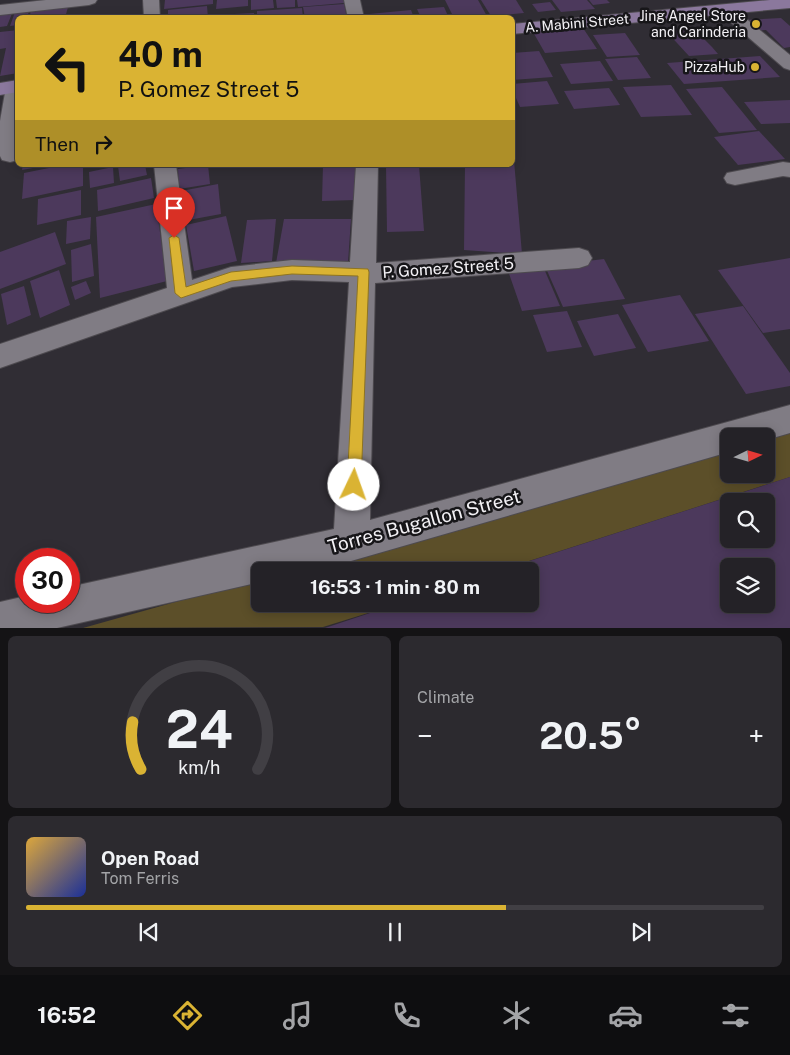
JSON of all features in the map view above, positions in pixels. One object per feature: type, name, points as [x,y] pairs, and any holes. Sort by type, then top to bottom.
[{"type":"main road","name":"A. Mabini Street","points":[[515,28],[790,4]]},
{"type":"street","points":[[0,10],[42,3],[89,0]]},
{"type":"street","points":[[151,0],[152,15]]},
{"type":"street","points":[[352,0],[355,15]]},
{"type":"street","points":[[726,10],[790,64]]},
{"type":"street","points":[[10,155],[11,87]]},
{"type":"street","points":[[166,167],[181,293]]},
{"type":"street","points":[[351,543],[368,167]]},
{"type":"street","points":[[735,178],[782,169],[790,170]]},
{"type":"street","name":"P. Gomez Street 5","points":[[0,356],[231,277],[292,270],[364,272],[465,267],[579,258]]},
{"type":"street","name":"Torres Bugallon Street","points":[[758,428],[790,419]]},
{"type":"street","name":"Torres Bugallon Street","points":[[0,621],[351,543],[720,439]]},
{"type":"shaded area","points":[[790,431],[790,477],[775,482],[775,435]]},
{"type":"shaded area","points":[[720,450],[720,483],[771,483],[740,493],[720,493],[720,500],[526,562],[318,562]]},
{"type":"shaded area","points":[[251,581],[251,612],[371,612],[323,627],[83,628]]},
{"type":"building","points":[[165,0],[213,0],[213,4],[164,9]]},
{"type":"building","points":[[217,0],[248,0],[248,6],[216,9]]},
{"type":"building","points":[[251,0],[273,0],[274,8],[251,10]]},
{"type":"building","points":[[276,0],[295,0],[295,7],[277,8]]},
{"type":"building","points":[[297,0],[344,0],[344,3],[298,7]]},
{"type":"building","points":[[445,0],[478,0],[486,15],[452,15]]},
{"type":"building","points":[[481,0],[516,0],[524,13],[502,15],[490,15]]},
{"type":"building","points":[[552,0],[587,0],[595,9],[561,12]]},
{"type":"building","points":[[589,0],[607,0],[610,3],[593,5]]},
{"type":"building","points":[[550,2],[556,10],[538,12],[532,4]]},
{"type":"building","points":[[344,4],[346,15],[304,15],[303,7]]},
{"type":"building","points":[[207,6],[208,15],[168,15],[168,10]]},
{"type":"building","points":[[68,7],[66,15],[30,15],[31,11]]},
{"type":"building","points":[[444,7],[448,15],[420,15],[417,9]]},
{"type":"building","points":[[302,8],[303,15],[257,15],[257,11]]},
{"type":"building","points":[[411,10],[413,15],[369,15]]},
{"type":"building","points":[[13,11],[7,26],[0,27],[0,13]]},
{"type":"building","points":[[29,11],[28,15],[15,15],[15,25],[10,26],[15,12]]},
{"type":"building","points":[[254,13],[254,15],[215,15]]},
{"type":"building","points":[[781,18],[790,26],[790,47],[784,48],[766,30],[754,31],[744,20]]},
{"type":"building","points":[[583,28],[597,49],[545,53],[533,32]]},
{"type":"building","points":[[694,29],[718,54],[689,56],[666,31]]},
{"type":"building","points":[[15,30],[15,74],[0,76],[6,48],[0,49],[0,32]]},
{"type":"building","points":[[625,33],[640,55],[607,57],[593,35]]},
{"type":"building","points":[[539,51],[553,77],[515,80],[515,53]]},
{"type":"building","points":[[760,56],[780,77],[684,84],[667,63]]},
{"type":"building","points":[[637,57],[651,78],[618,80],[605,59]]},
{"type":"building","points":[[600,61],[613,81],[571,84],[560,64]]},
{"type":"building","points":[[547,81],[559,104],[520,107],[515,96],[515,84]]},
{"type":"building","points":[[671,85],[692,115],[641,117],[623,87]]},
{"type":"building","points":[[722,87],[757,130],[719,133],[686,89]]},
{"type":"building","points":[[609,88],[620,105],[574,109],[564,91]]},
{"type":"building","points":[[790,100],[790,123],[761,124],[744,102]]},
{"type":"building","points":[[759,131],[785,159],[738,165],[714,137]]},
{"type":"building","points":[[23,167],[38,167],[22,170]]},
{"type":"building","points":[[54,167],[83,167],[83,186],[22,199],[24,173]]},
{"type":"building","points":[[113,167],[114,183],[90,188],[89,172]]},
{"type":"building","points":[[118,167],[145,167],[147,175],[120,181]]},
{"type":"building","points":[[208,167],[210,184],[179,189],[178,169]]},
{"type":"building","points":[[323,167],[355,167],[356,200],[322,201]]},
{"type":"building","points":[[386,167],[419,167],[424,231],[387,232]]},
{"type":"building","points":[[465,167],[515,167],[522,254],[464,250]]},
{"type":"building","points":[[151,178],[154,198],[98,211],[97,190]]},
{"type":"building","points":[[218,184],[221,214],[183,221],[181,191]]},
{"type":"building","points":[[81,190],[81,215],[37,225],[38,199]]},
{"type":"building","points":[[156,204],[167,281],[100,298],[96,217]]},
{"type":"building","points":[[226,216],[237,261],[194,271],[186,225]]},
{"type":"building","points":[[91,217],[90,239],[66,244],[67,221]]},
{"type":"building","points":[[276,219],[272,261],[241,263],[247,220]]},
{"type":"building","points":[[284,219],[351,219],[348,263],[276,263]]},
{"type":"building","points":[[55,232],[66,264],[0,289],[0,252]]},
{"type":"building","points":[[91,244],[94,276],[72,282],[71,250]]},
{"type":"building","points":[[790,258],[790,329],[763,333],[718,270]]},
{"type":"building","points":[[604,259],[625,299],[563,307],[545,266]]},
{"type":"building","points":[[542,264],[560,306],[522,311],[507,268]]},
{"type":"building","points":[[59,270],[70,305],[40,318],[30,281]]},
{"type":"building","points":[[86,281],[91,293],[75,300],[71,287]]},
{"type":"building","points":[[24,286],[31,315],[7,325],[1,294]]},
{"type":"building","points":[[680,295],[709,341],[648,352],[622,305]]},
{"type":"building","points":[[743,306],[790,373],[790,386],[746,394],[695,314]]},
{"type":"building","points":[[567,311],[582,347],[547,352],[533,315]]},
{"type":"building","points":[[618,314],[636,348],[594,356],[577,321]]},
{"type":"building","points":[[790,477],[790,628],[325,628],[373,612],[539,612],[539,562],[527,562],[720,500],[720,548],[775,548],[775,493],[740,493]]},
{"type":"place","name":"Jing Angel Store and Carinderia","points":[[756,24]]},
{"type":"place","name":"PizzaHub","points":[[755,67]]},
{"type":"route","points":[[174,238],[181,293],[231,277],[292,270],[364,272],[354,485]]}]
